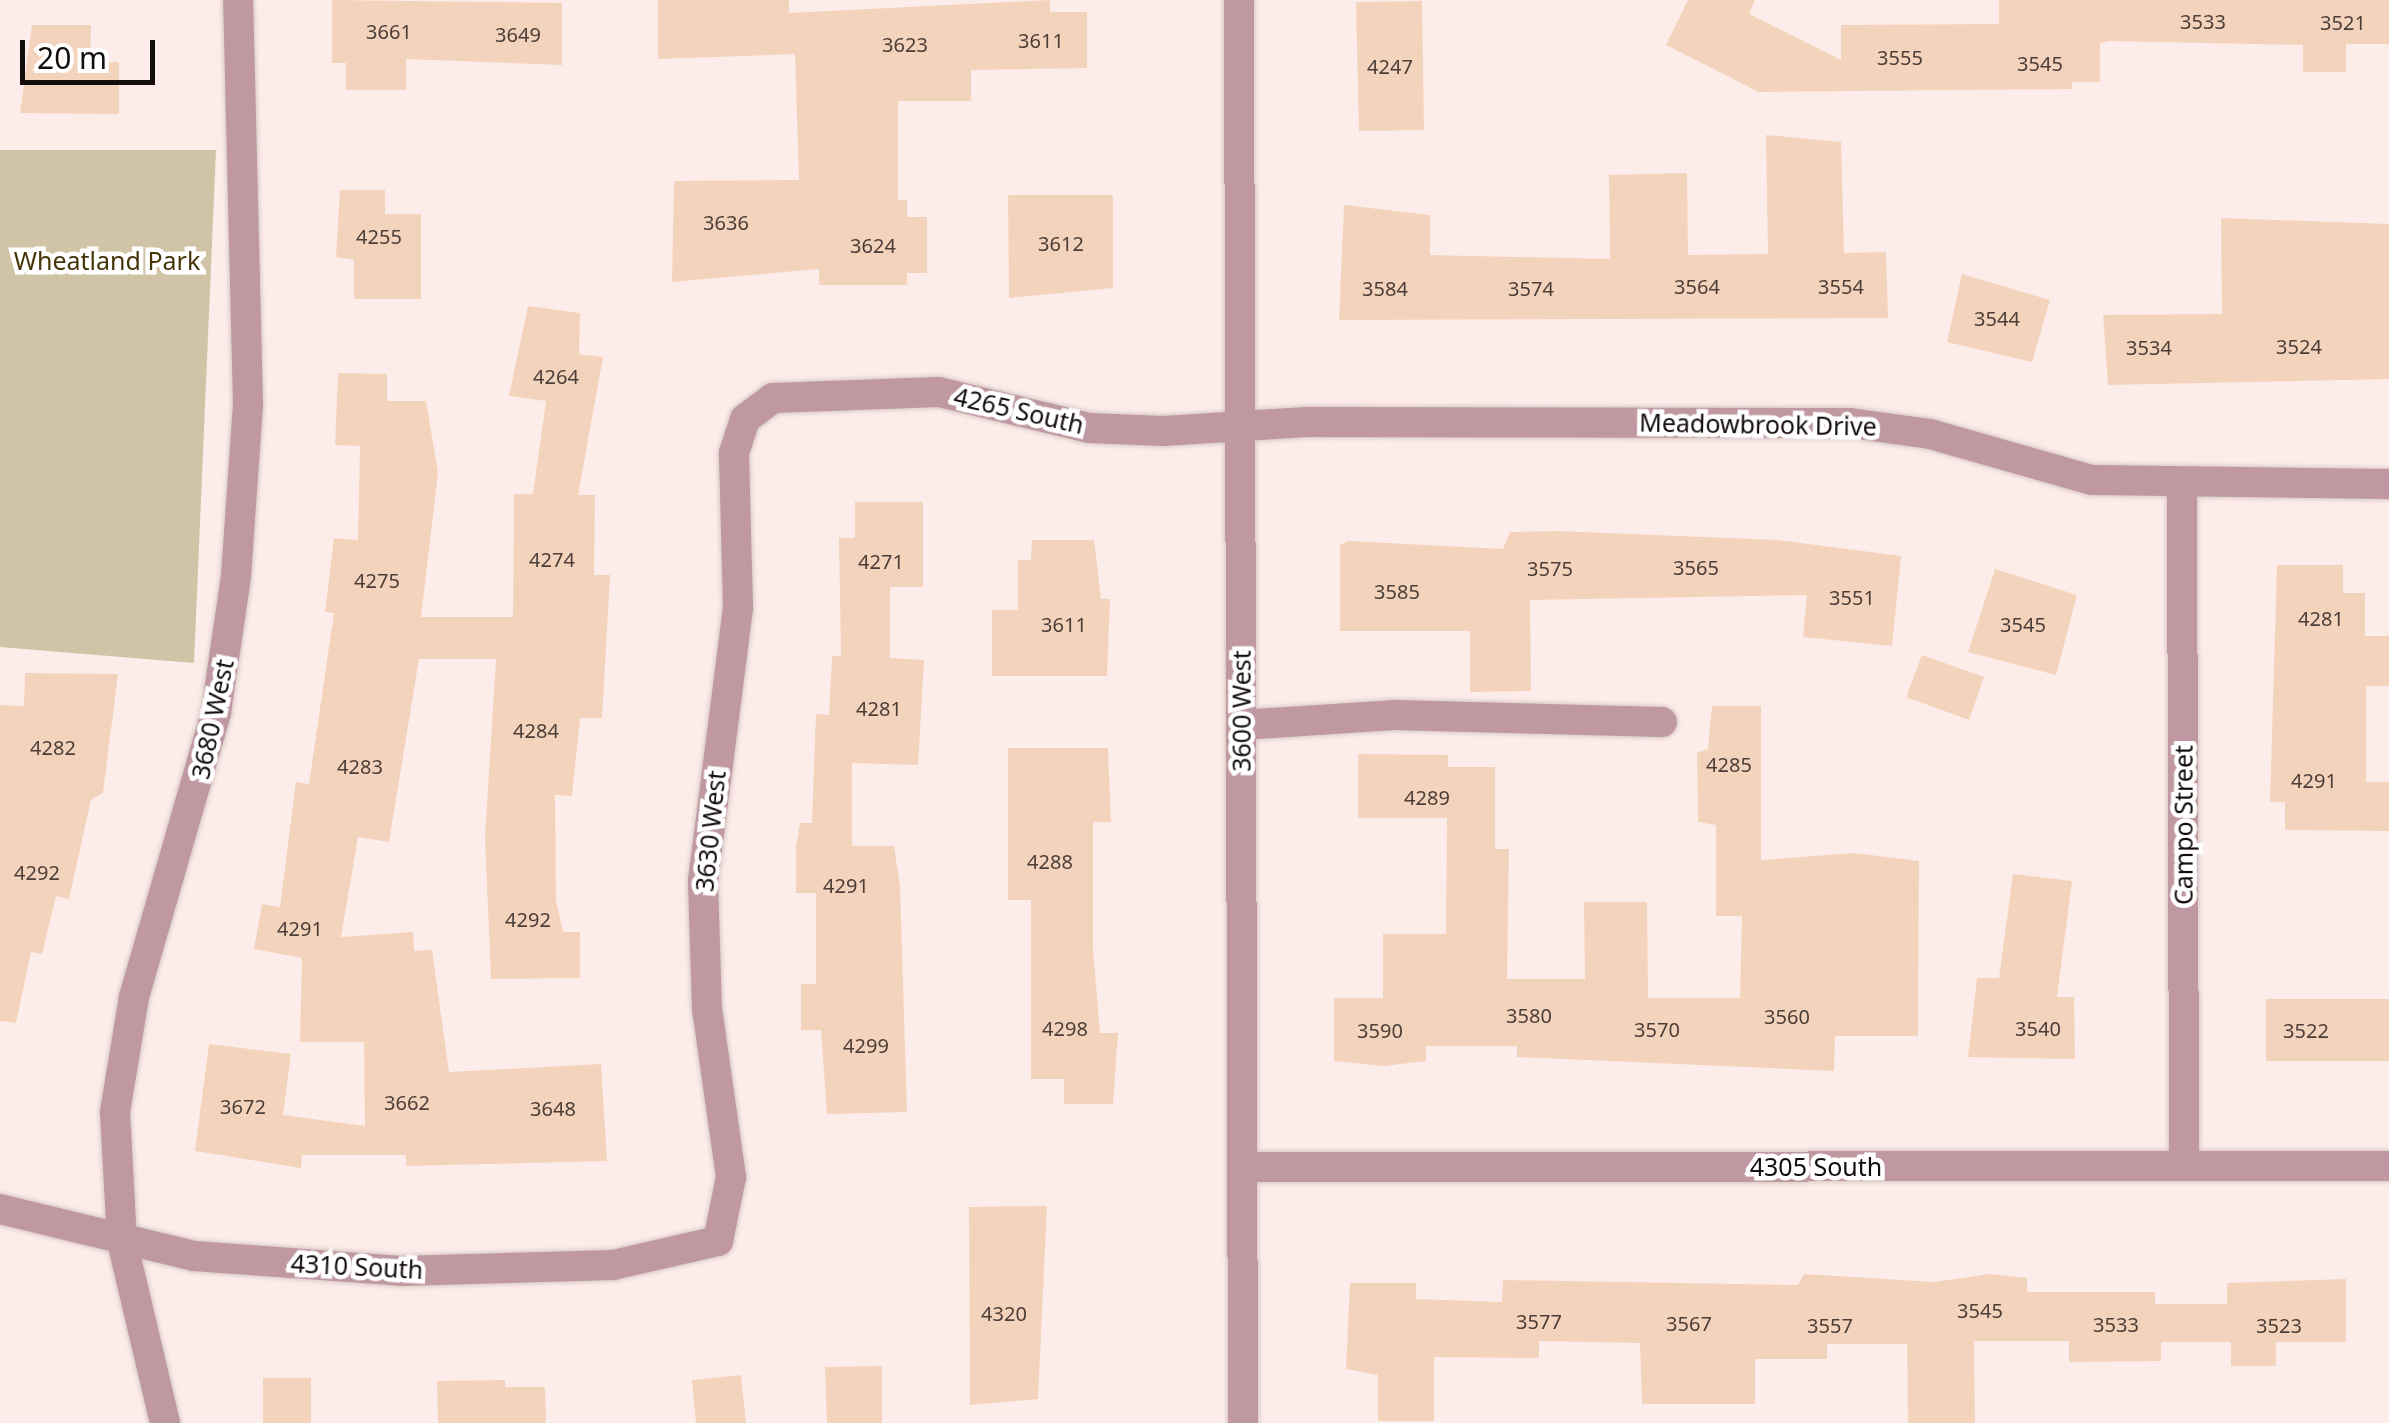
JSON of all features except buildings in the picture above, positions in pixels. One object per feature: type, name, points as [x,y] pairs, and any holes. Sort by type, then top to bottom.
[{"type":"street","name":"3680 West","points":[[164,1423],[122,1241],[119,1072],[216,712],[243,516],[248,150],[238,0]]},
{"type":"street","name":"3600 West","points":[[1239,0],[1243,1423]]},
{"type":"street","name":"4265 South","points":[[744,419],[792,393],[909,389],[1089,428],[1241,426]]},
{"type":"street","name":"3630 West","points":[[718,1241],[731,1177],[707,1008],[703,881],[735,642],[734,452],[744,419]]},
{"type":"street","name":"Meadowbrook Drive","points":[[1241,426],[1850,423],[1930,434],[2063,475],[2182,484],[2389,484]]},
{"type":"street","name":"Campo Street","points":[[2182,484],[2184,1166]]},
{"type":"street","points":[[1241,724],[1394,715],[1662,722]]},
{"type":"street","name":"4305 South","points":[[1242,1167],[2389,1166]]},
{"type":"street","name":"4310 South","points":[[0,1209],[194,1256],[401,1272],[613,1265],[718,1241]]},
{"type":"green space","name":"Wheatland Park","points":[[0,150],[216,150],[194,663],[0,647]]}]
